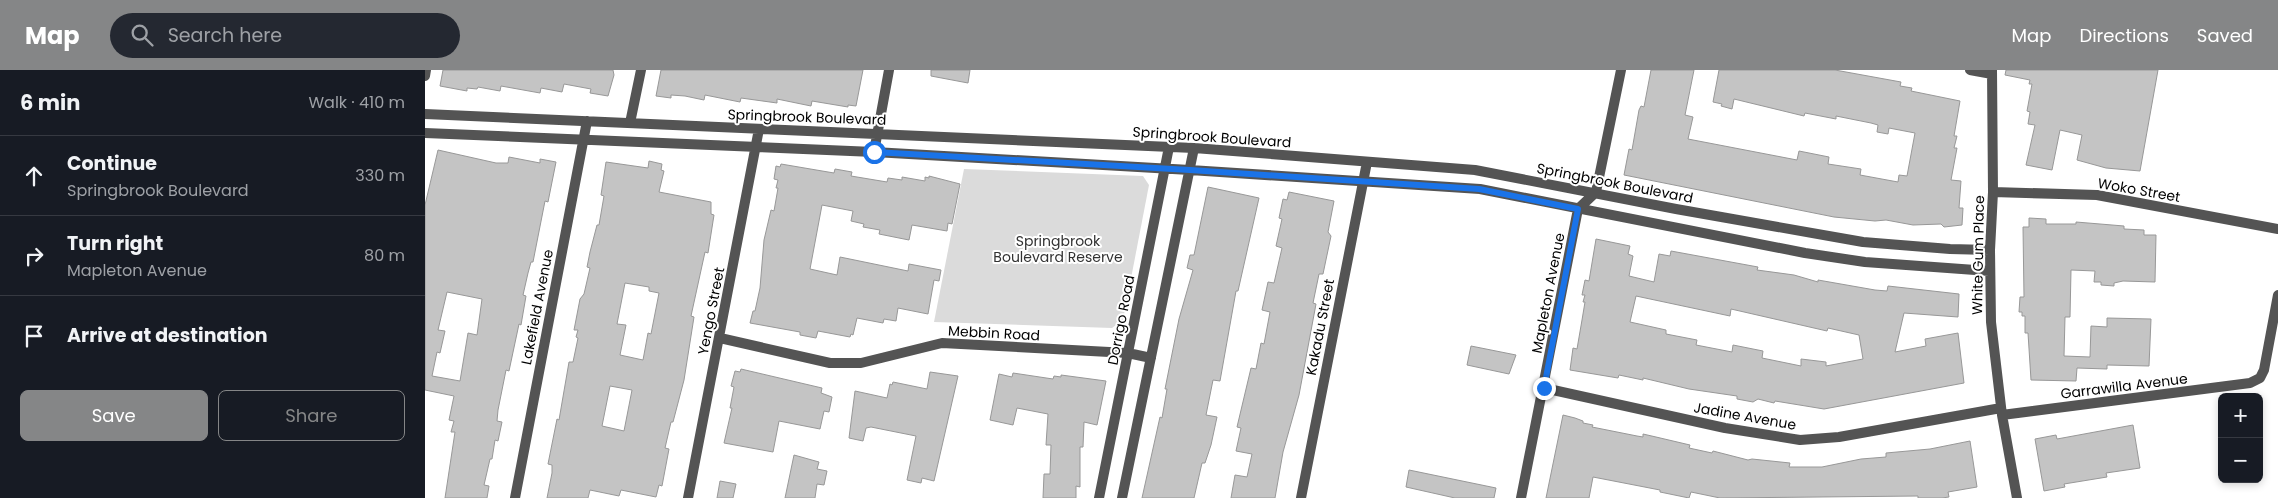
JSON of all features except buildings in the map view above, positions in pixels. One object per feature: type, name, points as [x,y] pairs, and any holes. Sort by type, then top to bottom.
[{"type":"street","points":[[425,76],[426,70]]},
{"type":"street","points":[[630,123],[641,70]]},
{"type":"street","points":[[874,152],[889,70]]},
{"type":"street","points":[[1578,209],[1596,192],[1621,70]]},
{"type":"street","points":[[1970,70],[1992,72]]},
{"type":"street","name":"White Gum Place","points":[[1992,72],[1993,192],[1989,270],[1991,322],[2001,411],[2017,498]]},
{"type":"street","name":"Springbrook Boulevard","points":[[425,114],[1194,148],[1475,170],[1676,209],[1863,242],[1950,250],[1990,250]]},
{"type":"street","name":"Lakefield Avenue","points":[[515,498],[587,122]]},
{"type":"street","name":"Yengo Street","points":[[688,498],[759,129]]},
{"type":"street","points":[[425,133],[874,152],[1165,168],[1479,189],[1805,253],[1865,262],[1989,270]]},
{"type":"street","name":"Dorrigo Road","points":[[1099,498],[1169,147]]},
{"type":"street","points":[[1122,498],[1194,148]]},
{"type":"street","name":"Kakadu Street","points":[[1301,498],[1361,182],[1367,162]]},
{"type":"street","name":"Woko Street","points":[[1993,192],[2097,195],[2278,228]]},
{"type":"street","name":"Mapleton Avenue","points":[[1521,498],[1578,209]]},
{"type":"street","name":"Garrawilla Avenue","points":[[2001,411],[2250,383],[2260,378],[2264,370],[2278,295]]},
{"type":"street","name":"Mebbin Road","points":[[720,338],[830,364],[846,365],[861,364],[942,343],[1128,353],[1151,358]]},
{"type":"street","name":"Jadine Avenue","points":[[1544,388],[1725,428],[1800,440],[1839,437],[2001,411]]},
{"type":"green space","name":"Springbrook Boulevard Reserve","points":[[964,169],[1143,176],[1149,185],[1123,320],[1112,328],[934,322]]},
{"type":"route","points":[[874,152],[1479,189],[1578,209],[1544,388]]}]
